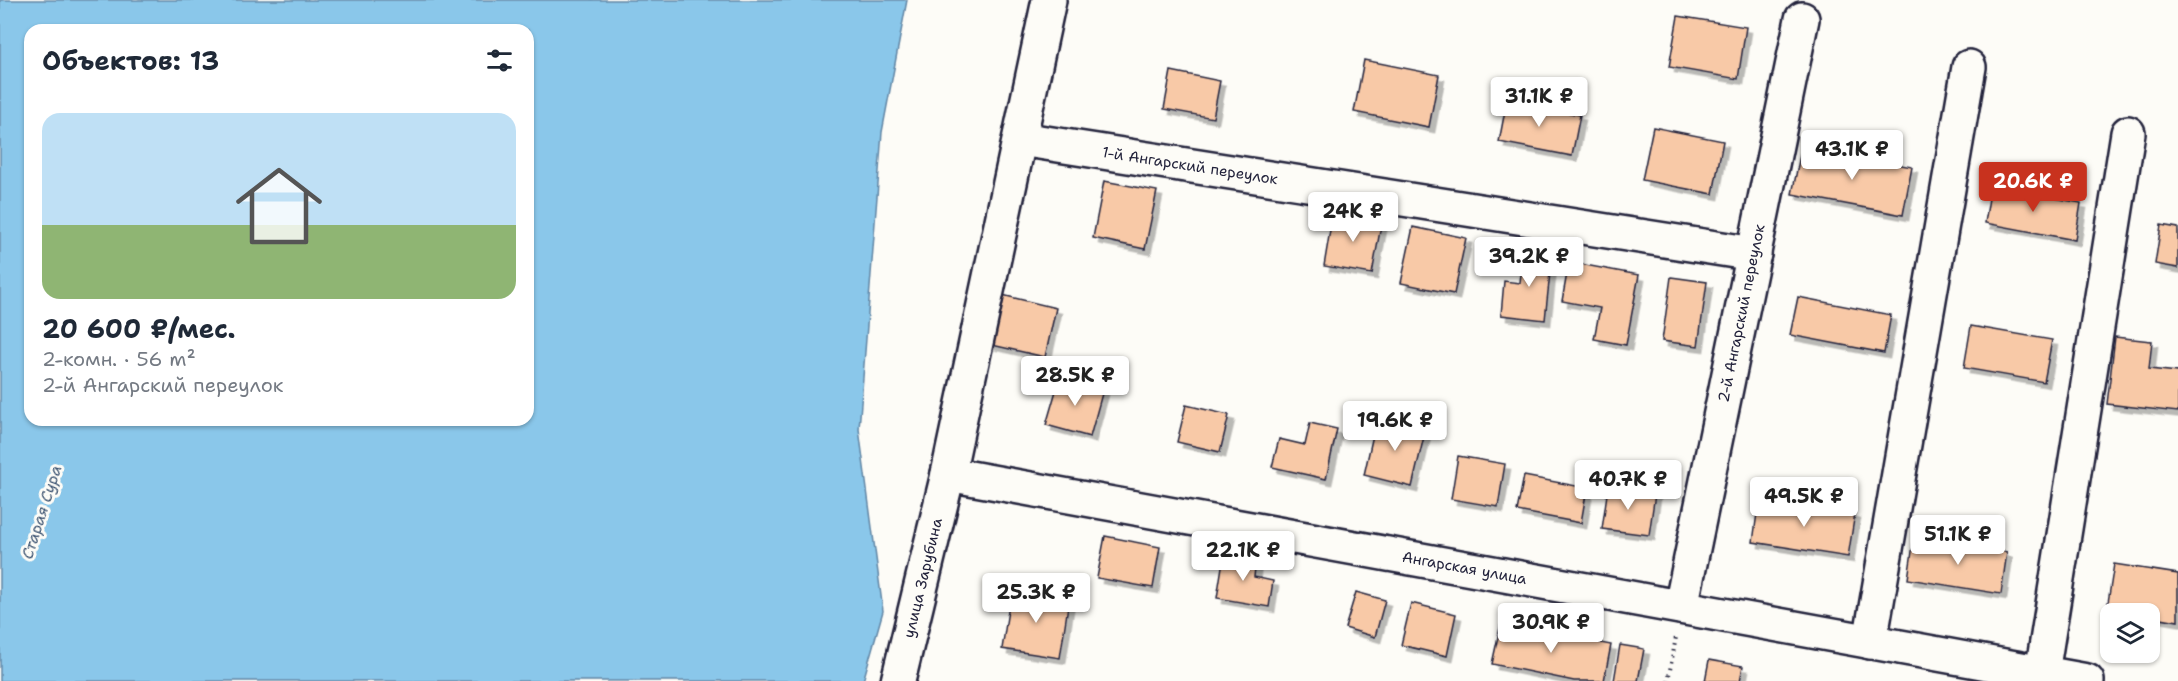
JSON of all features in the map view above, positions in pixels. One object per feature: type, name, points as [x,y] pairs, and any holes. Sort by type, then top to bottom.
[{"type":"street","name":"улица Зарубина","points":[[898,681],[948,474],[1050,0]]},
{"type":"street","name":"2-й Ангарский переулок","points":[[1681,607],[1802,19]]},
{"type":"street","points":[[1870,642],[1970,67]]},
{"type":"street","points":[[2042,673],[2128,133]]},
{"type":"street","name":"1-й Ангарский переулок","points":[[1020,139],[1754,254]]},
{"type":"street","name":"Ангарская улица","points":[[948,474],[2087,681]]},
{"type":"path","points":[[1668,681],[1681,607]]},
{"type":"water","name":"Старая Сура","points":[[0,0],[907,0],[882,132],[859,429],[883,611],[863,681],[0,681]]},
{"type":"building","points":[[1678,16],[1746,27],[1738,79],[1669,67]]},
{"type":"building","points":[[1364,60],[1439,75],[1429,127],[1354,112]]},
{"type":"building","points":[[1171,71],[1220,81],[1213,118],[1164,109]]},
{"type":"building","points":[[1507,100],[1580,115],[1572,156],[1499,142]]},
{"type":"building","points":[[1653,127],[1723,141],[1713,194],[1642,180]]},
{"type":"building","points":[[1802,146],[1912,167],[1903,215],[1792,194]]},
{"type":"building","points":[[1104,181],[1157,191],[1145,249],[1093,238]]},
{"type":"building","points":[[1991,186],[2081,203],[2075,240],[1985,223]]},
{"type":"building","points":[[1333,212],[1382,220],[1372,274],[1324,266]]},
{"type":"building","points":[[2161,225],[2178,228],[2178,268],[2155,264]]},
{"type":"building","points":[[1413,227],[1466,238],[1454,294],[1401,283]]},
{"type":"building","points":[[1523,251],[1552,254],[1545,320],[1501,315],[1504,281],[1520,283]]},
{"type":"building","points":[[1569,262],[1639,275],[1626,345],[1594,339],[1600,308],[1562,301]]},
{"type":"building","points":[[1671,277],[1707,282],[1698,346],[1662,341]]},
{"type":"building","points":[[994,293],[1056,308],[1045,357],[983,343]]},
{"type":"building","points":[[1798,297],[1891,315],[1884,353],[1790,335]]},
{"type":"building","points":[[1971,326],[2052,340],[2044,382],[1964,368]]},
{"type":"building","points":[[2115,337],[2152,341],[2149,369],[2178,372],[2178,412],[2107,404]]},
{"type":"building","points":[[1060,377],[1103,390],[1090,437],[1046,425]]},
{"type":"building","points":[[1186,405],[1229,415],[1220,452],[1177,442]]},
{"type":"building","points":[[1377,417],[1426,428],[1412,487],[1364,475]]},
{"type":"building","points":[[1310,423],[1337,429],[1326,479],[1272,467],[1279,439],[1305,445]]},
{"type":"building","points":[[1458,456],[1505,464],[1498,507],[1451,499]]},
{"type":"building","points":[[1524,476],[1587,488],[1581,523],[1517,511]]},
{"type":"building","points":[[1608,487],[1655,494],[1649,535],[1602,529]]},
{"type":"building","points":[[1759,499],[1855,513],[1848,557],[1753,542]]},
{"type":"building","points":[[1105,536],[1160,547],[1153,588],[1097,578]]},
{"type":"building","points":[[1914,538],[2007,552],[2001,594],[1908,579]]},
{"type":"building","points":[[1224,554],[1256,559],[1254,577],[1273,581],[1269,607],[1217,598]]},
{"type":"building","points":[[2114,564],[2178,574],[2178,621],[2160,618],[2160,603],[2108,603]]},
{"type":"building","points":[[1011,591],[1069,599],[1060,658],[1002,649]]},
{"type":"building","points":[[1356,592],[1385,600],[1375,637],[1345,628]]},
{"type":"building","points":[[1411,603],[1456,614],[1447,656],[1401,645]]},
{"type":"building","points":[[1501,623],[1611,645],[1604,681],[1574,681],[1492,664]]},
{"type":"building","points":[[1620,645],[1644,649],[1638,681],[1614,681]]},
{"type":"building","points":[[1709,660],[1743,666],[1740,681],[1705,681]]}]
